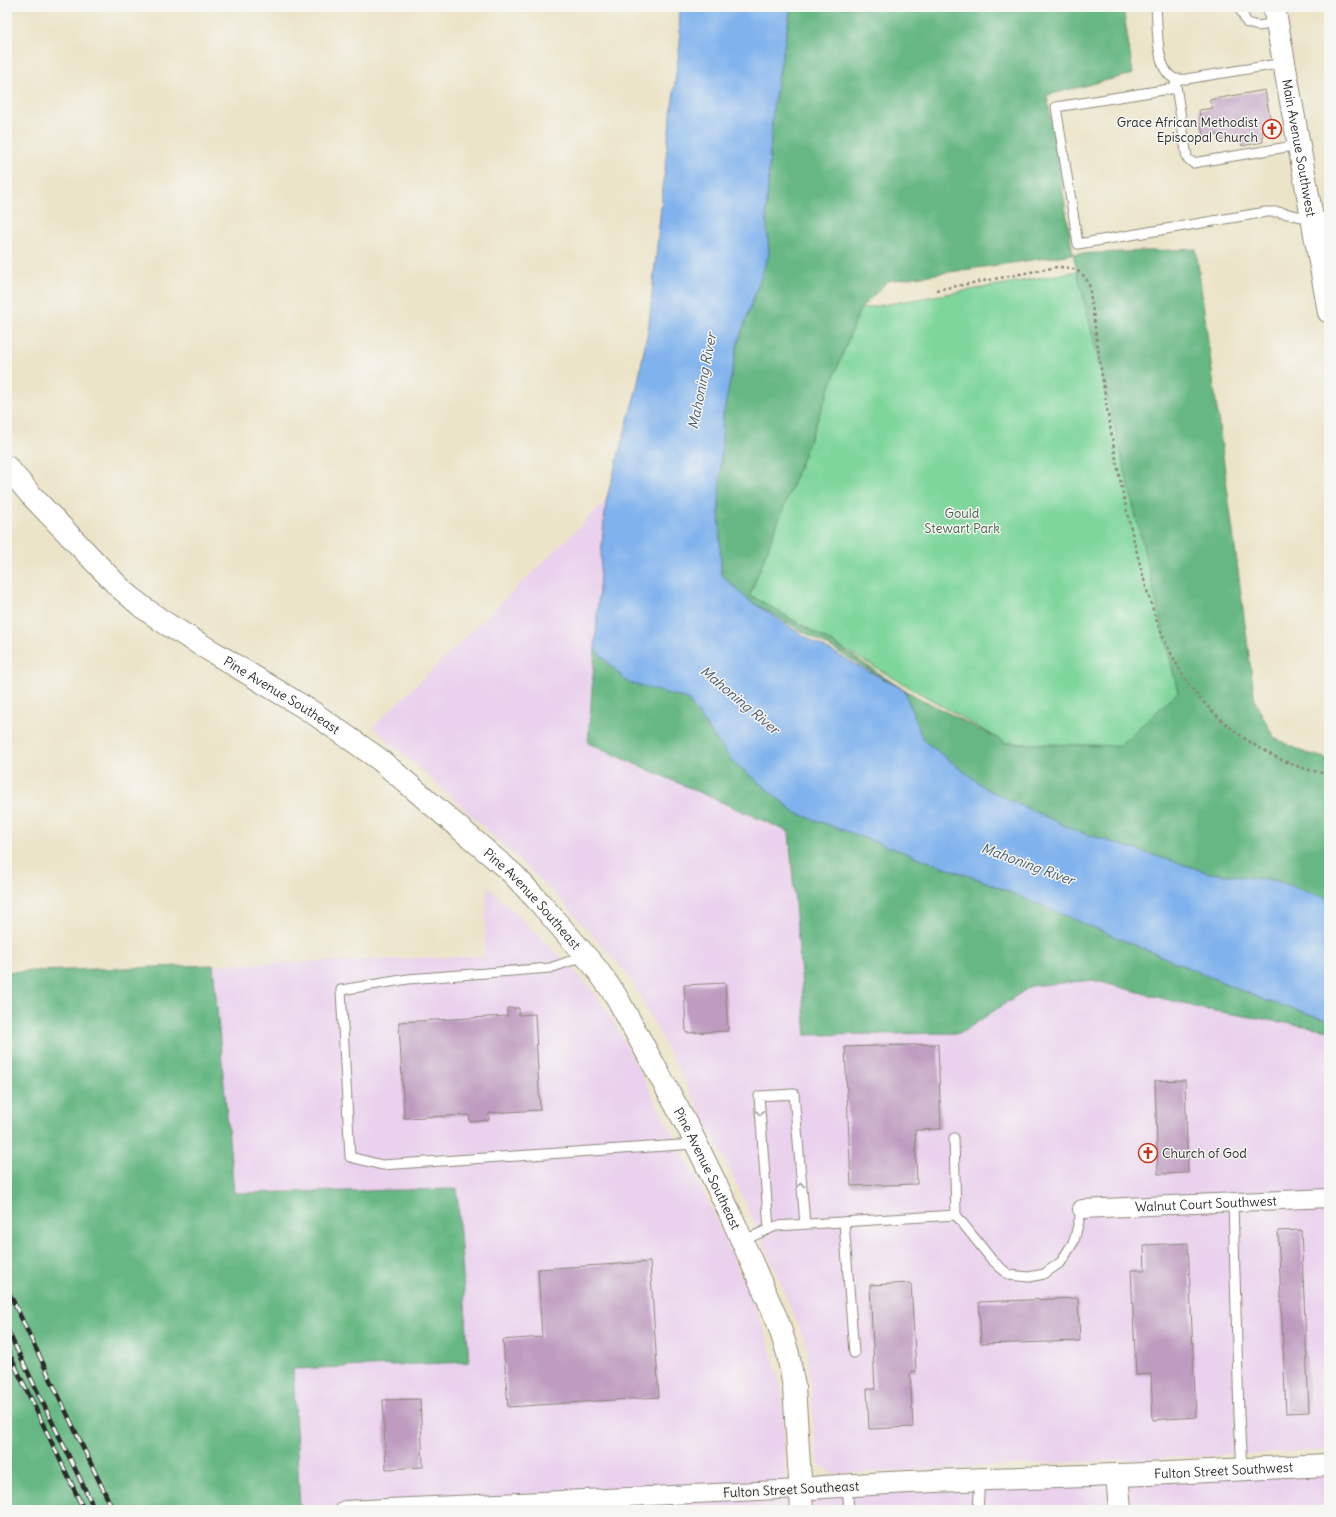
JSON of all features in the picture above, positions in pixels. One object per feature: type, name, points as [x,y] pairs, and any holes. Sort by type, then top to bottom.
[{"type":"street","name":"Main Avenue Southwest","points":[[1276,15],[1299,145],[1321,222],[1329,312]]},
{"type":"street","name":"Pine Avenue Southeast","points":[[7,467],[31,495],[118,586],[141,606],[165,623],[312,712],[379,759],[513,874],[585,956],[616,996],[696,1144],[778,1322],[788,1354],[795,1395],[802,1500]]},
{"type":"street","name":"Walnut Court Southwest","points":[[1082,1209],[1329,1198]]},
{"type":"street","name":"Fulton Street Southwest","points":[[1117,1475],[1329,1465]]},
{"type":"street","name":"Fulton Street Southeast","points":[[345,1510],[802,1500],[847,1485],[1117,1475]]},
{"type":"street","points":[[1117,1475],[1120,1510]]},
{"type":"lane","points":[[1156,7],[1160,61],[1175,83],[1187,158],[1193,164],[1299,145]]},
{"type":"lane","points":[[1239,7],[1247,23],[1258,26],[1276,15]]},
{"type":"lane","points":[[1284,63],[1186,79],[1175,83],[1056,107],[1078,244],[1266,212],[1278,212],[1321,222]]},
{"type":"lane","points":[[585,956],[550,968],[408,979],[341,990],[350,1157],[382,1165],[696,1144]]},
{"type":"lane","points":[[769,1229],[759,1096],[794,1094],[805,1224]]},
{"type":"lane","points":[[954,1138],[956,1215],[992,1260],[1009,1276],[1029,1277],[1044,1274],[1061,1262],[1074,1240],[1082,1209]]},
{"type":"lane","points":[[1233,1203],[1239,1416],[1242,1469]]},
{"type":"lane","points":[[742,1241],[776,1226],[956,1215]]},
{"type":"lane","points":[[844,1222],[854,1353]]},
{"type":"lane","points":[[978,1510],[980,1479]]},
{"type":"lane","points":[[847,1485],[849,1510]]},
{"type":"path","points":[[936,290],[1057,266],[1068,266],[1078,271],[1085,277],[1089,284],[1107,408],[1129,519],[1153,611],[1172,656],[1197,695],[1218,717],[1238,733],[1263,751],[1289,763],[1329,774]]},
{"type":"shaded area","points":[[606,501],[588,743],[789,832],[806,1035],[961,1033],[1031,986],[1093,980],[1203,1009],[1329,1030],[1329,1450],[833,1474],[819,1464],[815,1442],[807,1347],[764,1244],[722,1153],[629,976],[561,900],[454,799],[373,727]]},
{"type":"shaded area","points":[[487,886],[584,980],[613,1020],[711,1207],[765,1331],[782,1391],[787,1510],[300,1510],[293,1369],[469,1361],[457,1190],[234,1193],[213,965],[484,956]]},
{"type":"shaded area","points":[[1329,1465],[1329,1510],[802,1510],[801,1490]]},
{"type":"green space","points":[[791,7],[1123,7],[1133,74],[1047,95],[1073,254],[888,281],[860,309],[750,595],[834,644],[904,690],[747,599],[721,574],[719,506],[723,416],[738,342],[769,254],[766,215],[773,108]]},
{"type":"green space","points":[[1196,249],[1255,701],[1274,738],[1306,753],[1329,759],[1329,899],[1277,881],[1210,873],[1076,831],[988,790],[923,740],[904,690],[1006,743],[1119,746],[1178,692],[1073,254]]},
{"type":"green space","name":"Gould Stewart Park","points":[[1079,271],[1178,692],[1119,746],[1006,743],[750,595],[860,309]]},
{"type":"green space","points":[[595,649],[623,678],[687,699],[732,760],[796,813],[986,882],[1267,1001],[1329,1020],[1329,1030],[1203,1009],[1093,980],[1031,986],[961,1033],[806,1035],[789,832],[588,743]]},
{"type":"green space","points":[[213,965],[234,1193],[457,1189],[469,1362],[293,1369],[300,1510],[7,1510],[7,972]]},
{"type":"water","name":"Mahoning River","points":[[679,7],[791,7],[773,108],[766,215],[769,254],[738,342],[723,416],[719,506],[721,574],[747,599],[814,642],[904,690],[923,740],[988,790],[1076,831],[1210,873],[1277,881],[1329,899],[1329,1020],[1267,1001],[986,882],[796,813],[731,760],[687,699],[627,682],[595,649],[606,501],[637,387],[649,324],[668,139],[680,43]]},
{"type":"building","points":[[1265,90],[1272,129],[1262,131],[1263,142],[1242,146],[1241,137],[1218,141],[1217,134],[1203,136],[1199,110],[1213,108],[1209,100]]},
{"type":"building","points":[[725,983],[728,1031],[686,1033],[684,985]]},
{"type":"building","points":[[507,1008],[519,1008],[519,1015],[535,1014],[540,1110],[489,1113],[489,1120],[470,1122],[469,1115],[404,1118],[399,1022],[507,1016]]},
{"type":"building","points":[[938,1044],[941,1129],[915,1130],[917,1184],[851,1186],[845,1047]]},
{"type":"building","points":[[1185,1080],[1188,1173],[1158,1174],[1155,1081]]},
{"type":"building","points":[[1301,1230],[1309,1412],[1286,1413],[1278,1231]]},
{"type":"building","points":[[1188,1243],[1196,1417],[1153,1420],[1151,1374],[1136,1375],[1131,1270],[1145,1270],[1144,1245]]},
{"type":"building","points":[[650,1262],[659,1397],[508,1407],[503,1340],[542,1337],[538,1269]]},
{"type":"building","points":[[911,1283],[916,1371],[910,1372],[913,1427],[869,1429],[867,1389],[875,1389],[870,1285]]},
{"type":"building","points":[[1078,1298],[1080,1341],[981,1344],[979,1302]]},
{"type":"building","points":[[420,1399],[423,1467],[386,1469],[383,1400]]},
{"type":"railway","points":[[7,1288],[113,1510]]},
{"type":"railway","points":[[7,1329],[95,1510]]},
{"type":"railway","points":[[7,1349],[84,1510]]},
{"type":"place","name":"Grace African Methodist Episcopal Church","points":[[1272,129]]},
{"type":"place","name":"Church of God","points":[[1148,1153]]}]
